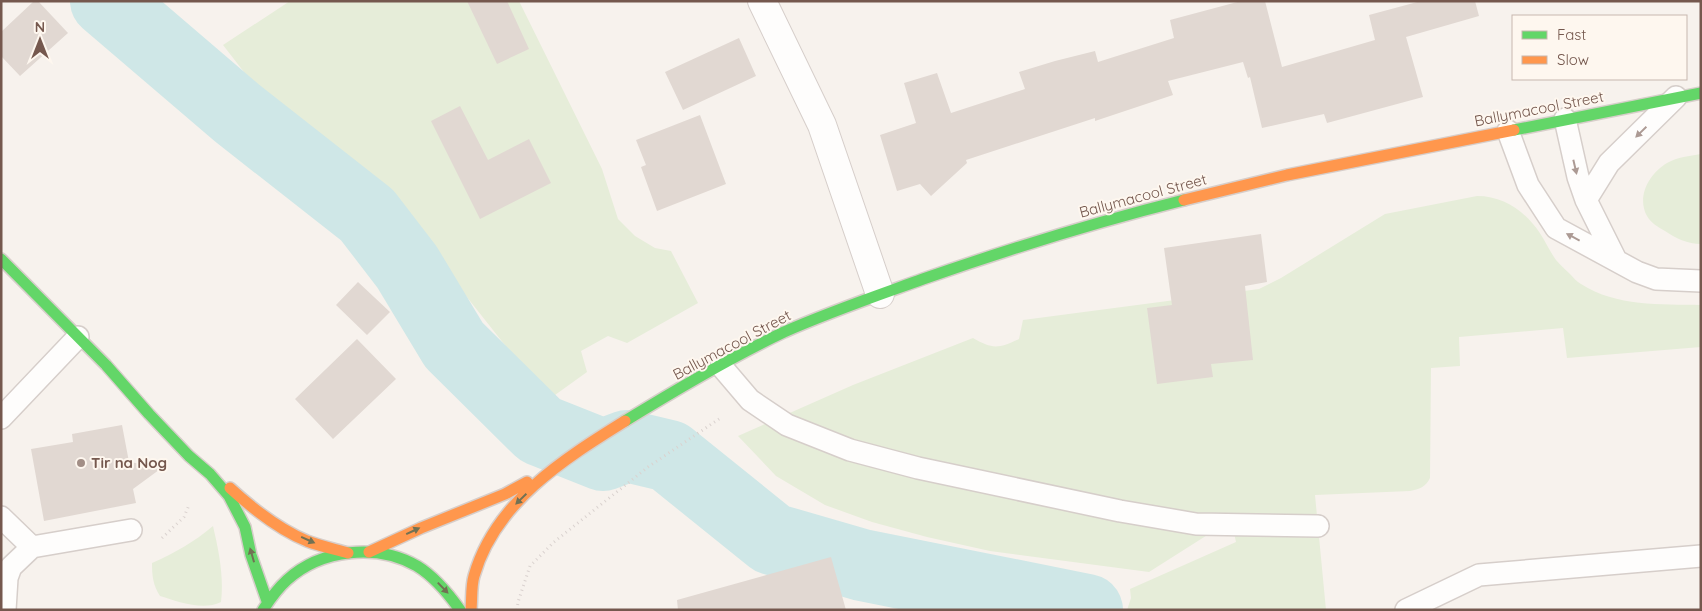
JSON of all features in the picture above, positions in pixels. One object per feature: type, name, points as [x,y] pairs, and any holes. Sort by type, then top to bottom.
[{"type":"main road","name":"Ballymacool Street","points":[[574,455],[721,366],[782,333],[880,294],[999,253],[1126,215],[1246,184],[1701,93]]},
{"type":"main road","points":[[1,259],[106,365],[148,414],[210,474],[275,523],[290,532],[318,544],[349,553]]},
{"type":"main road","points":[[369,552],[421,528],[505,494],[574,455]]},
{"type":"main road","points":[[471,610],[470,594],[476,568],[492,532],[516,503],[545,477],[574,455]]},
{"type":"main road","points":[[210,474],[229,496],[245,527],[265,606]]},
{"type":"main road","points":[[265,606],[289,577],[308,565],[328,557],[369,552],[399,558],[426,572],[448,593],[460,610]]},
{"type":"street","points":[[762,1],[822,125],[880,294]]},
{"type":"lane","points":[[1586,200],[1609,163],[1676,98]]},
{"type":"lane","points":[[1565,119],[1578,177],[1586,200],[1616,260]]},
{"type":"lane","points":[[1508,131],[1528,185],[1556,228],[1637,272],[1656,279],[1701,281]]},
{"type":"lane","points":[[1,418],[78,337]]},
{"type":"lane","points":[[721,366],[750,400],[787,425],[850,450],[918,468],[1120,511],[1196,524],[1318,526]]},
{"type":"lane","points":[[1,517],[32,547]]},
{"type":"lane","points":[[5,610],[7,578],[11,567],[32,547],[131,530]]},
{"type":"lane","points":[[1406,610],[1479,575],[1701,556]]},
{"type":"path","points":[[517,610],[530,566],[554,542],[648,467],[720,418]]},
{"type":"path","points":[[158,541],[184,517],[191,501]]},
{"type":"green space","points":[[290,1],[519,1],[602,169],[618,219],[635,236],[655,248],[671,251],[698,303],[627,343],[608,336],[581,351],[587,372],[555,395],[543,393],[386,195],[278,116],[223,45]]},
{"type":"green space","points":[[1701,154],[1701,244],[1682,240],[1655,225],[1647,216],[1643,201],[1646,186],[1661,167],[1675,159]]},
{"type":"green space","points":[[1477,196],[1501,200],[1522,212],[1537,228],[1559,264],[1578,282],[1595,291],[1609,297],[1639,303],[1701,305],[1701,347],[1567,358],[1563,328],[1459,337],[1460,366],[1431,368],[1430,478],[1426,484],[1410,491],[1315,495],[1326,610],[1127,610],[1131,598],[1130,589],[1236,542],[1231,520],[1149,572],[990,551],[872,522],[825,505],[776,476],[738,436],[853,385],[973,338],[990,346],[1000,346],[1012,342],[1019,339],[1023,320],[1259,289],[1281,278],[1385,214]]},
{"type":"green space","points":[[213,526],[221,573],[221,602],[214,605],[199,606],[160,596],[153,580],[152,563],[184,547]]},
{"type":"building","points":[[34,1],[38,1],[68,33],[20,76],[1,56],[1,32]]},
{"type":"building","points":[[467,1],[507,1],[529,49],[497,64]]},
{"type":"building","points":[[1241,1],[1265,1],[1282,67],[1375,40],[1369,15],[1421,1],[1475,1],[1479,16],[1406,37],[1423,97],[1327,123],[1324,114],[1262,128],[1250,77],[1248,78],[1243,62],[1168,81],[1173,95],[966,160],[967,163],[931,196],[920,184],[897,191],[880,135],[916,123],[904,83],[937,73],[951,113],[1025,89],[1019,72],[1095,51],[1098,62],[1174,38],[1170,20]]},
{"type":"building","points":[[739,38],[756,76],[683,110],[665,72]]},
{"type":"building","points":[[460,106],[488,160],[529,139],[551,183],[480,219],[431,121]]},
{"type":"building","points":[[700,115],[726,184],[657,211],[641,167],[646,165],[636,140]]},
{"type":"building","points":[[1261,234],[1267,282],[1245,286],[1253,360],[1211,364],[1213,377],[1157,384],[1147,308],[1172,305],[1164,248]]},
{"type":"building","points":[[358,282],[390,312],[367,335],[336,305]]},
{"type":"building","points":[[357,339],[396,379],[333,439],[295,399]]},
{"type":"building","name":"Tir na Nog","points":[[122,425],[129,462],[163,467],[133,489],[136,503],[44,521],[31,449],[73,442],[72,434]]},
{"type":"building","points":[[831,557],[846,610],[678,610],[677,600]]},
{"type":"waterway","points":[[106,1],[237,113],[367,215],[407,267],[454,345],[540,430],[603,455],[627,446],[669,456],[772,539],[862,565],[1087,610]]},
{"type":"traffic: fast","points":[[1514,130],[1701,93]]},
{"type":"traffic: fast","points":[[625,421],[743,352],[784,332],[853,304],[1020,247],[1118,217],[1184,200]]},
{"type":"traffic: fast","points":[[1,259],[106,365],[149,414],[189,456],[210,474],[229,496],[245,527],[251,555],[267,601]]},
{"type":"traffic: fast","points":[[263,610],[280,587],[301,570],[333,556],[367,552],[385,554],[417,566],[441,586],[460,610]]},
{"type":"traffic: slow","points":[[1184,200],[1287,175],[1514,130]]},
{"type":"traffic: slow","points":[[471,610],[473,580],[484,550],[498,526],[515,504],[556,467],[625,421]]},
{"type":"traffic: slow","points":[[369,552],[421,528],[505,494],[527,482]]},
{"type":"traffic: slow","points":[[230,488],[257,511],[286,531],[312,543],[348,553]]},
{"type":"place","name":"Tir na Nog","points":[[81,463]]}]
